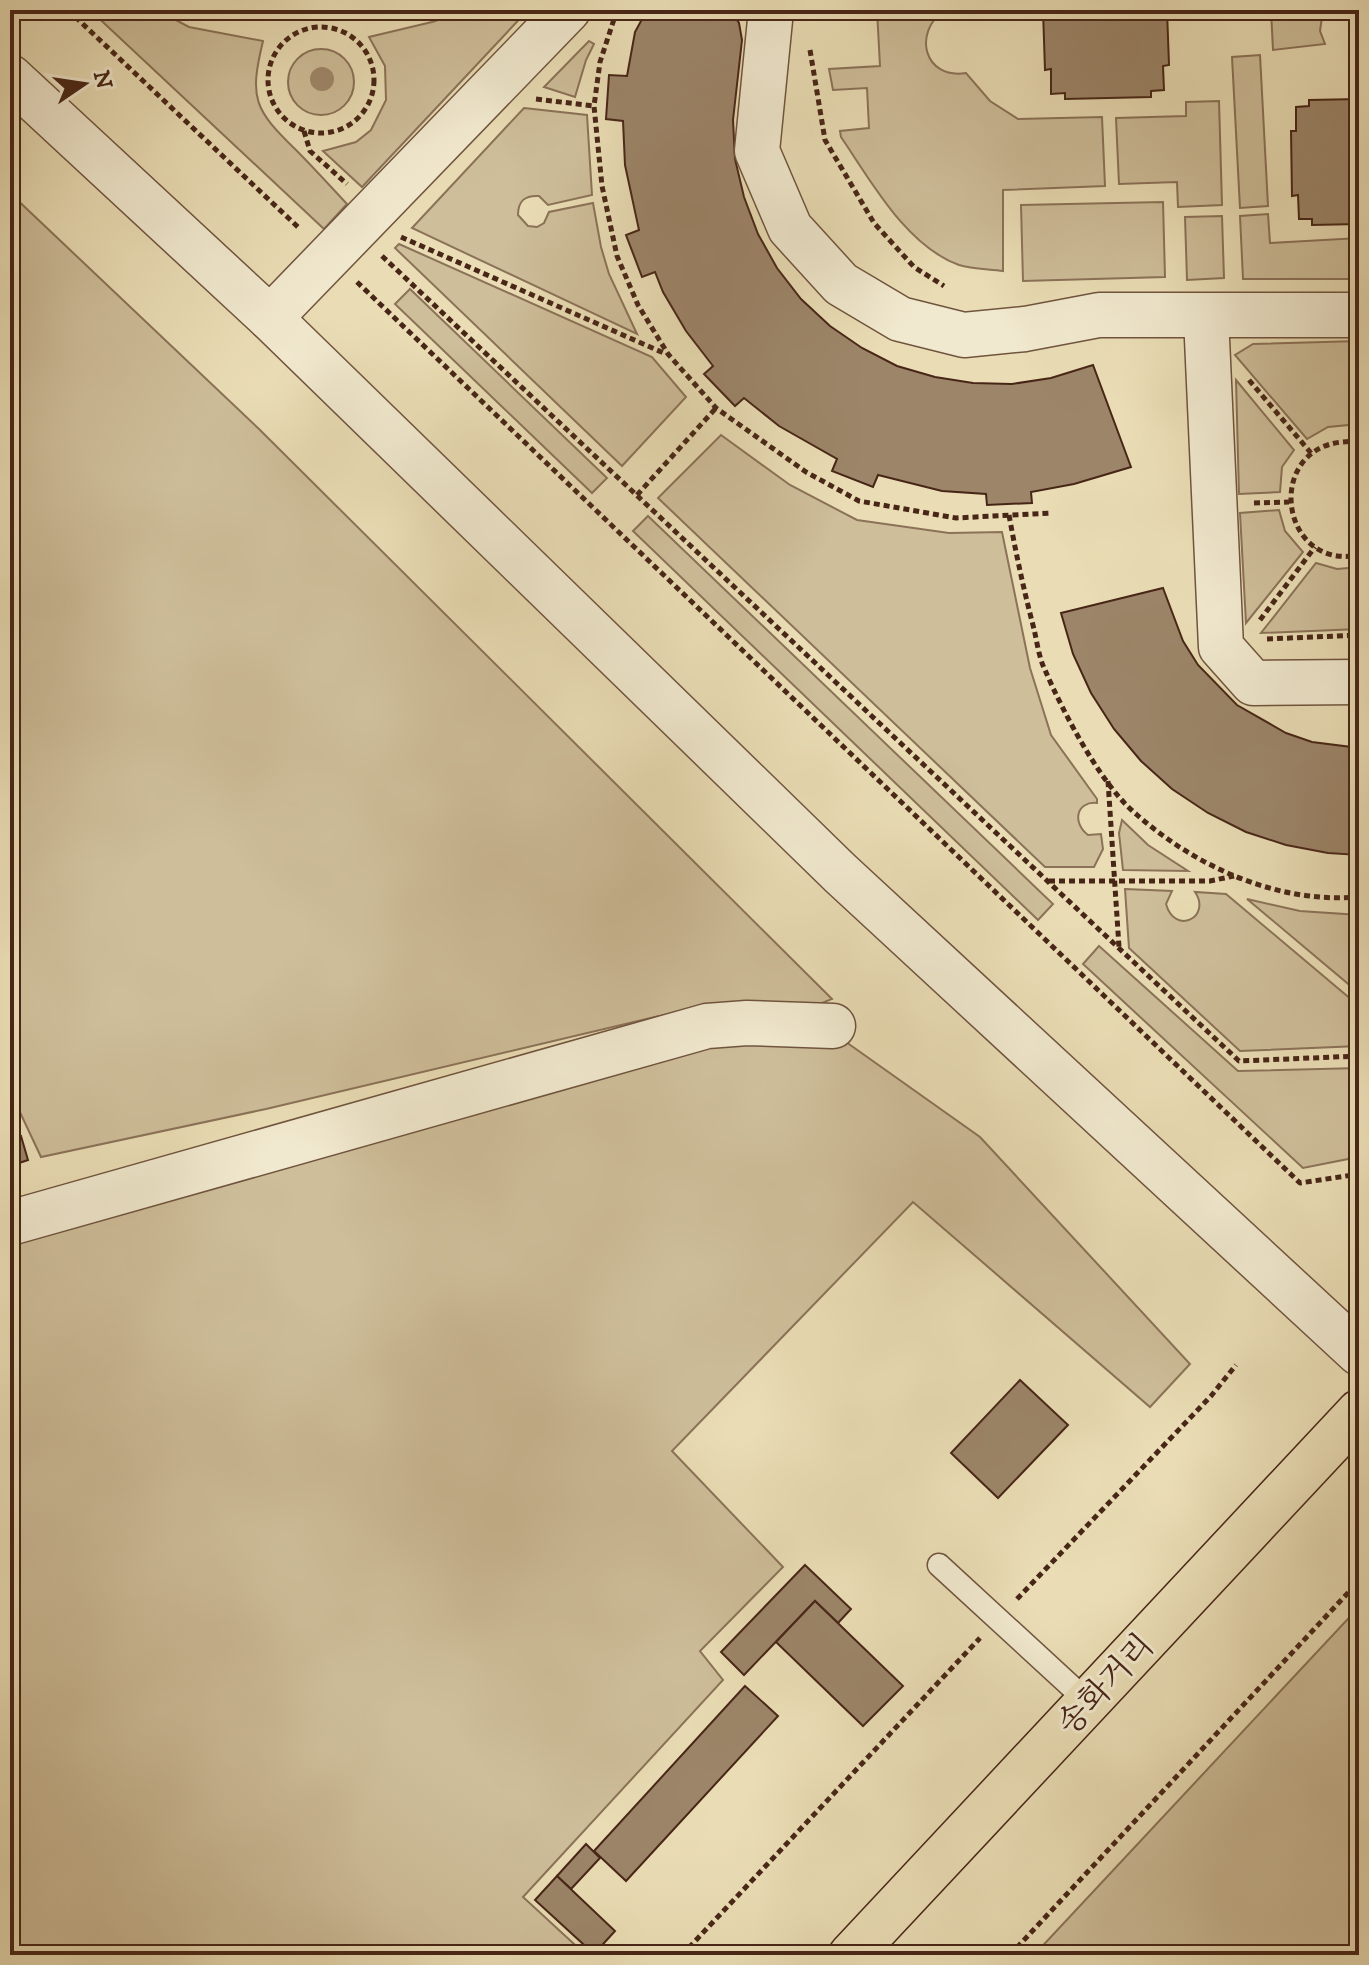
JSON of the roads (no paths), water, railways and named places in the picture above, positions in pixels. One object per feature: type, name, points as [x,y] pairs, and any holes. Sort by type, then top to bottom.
[{"type":"main road","name":"송화거리","points":[[851,1955],[1359,1412]]},
{"type":"street","points":[[270,318],[568,10]]},
{"type":"street","points":[[771,10],[757,151],[790,228],[841,284],[900,319],[964,335],[1025,329],[1099,315],[1359,315]]},
{"type":"street","points":[[10,77],[270,318],[840,873],[1359,1353]]},
{"type":"street","points":[[1206,317],[1221,647],[1253,683],[1359,682]]},
{"type":"street","points":[[10,1223],[707,1026],[747,1023],[833,1026]]},
{"type":"lane","points":[[939,1565],[1088,1702]]}]
